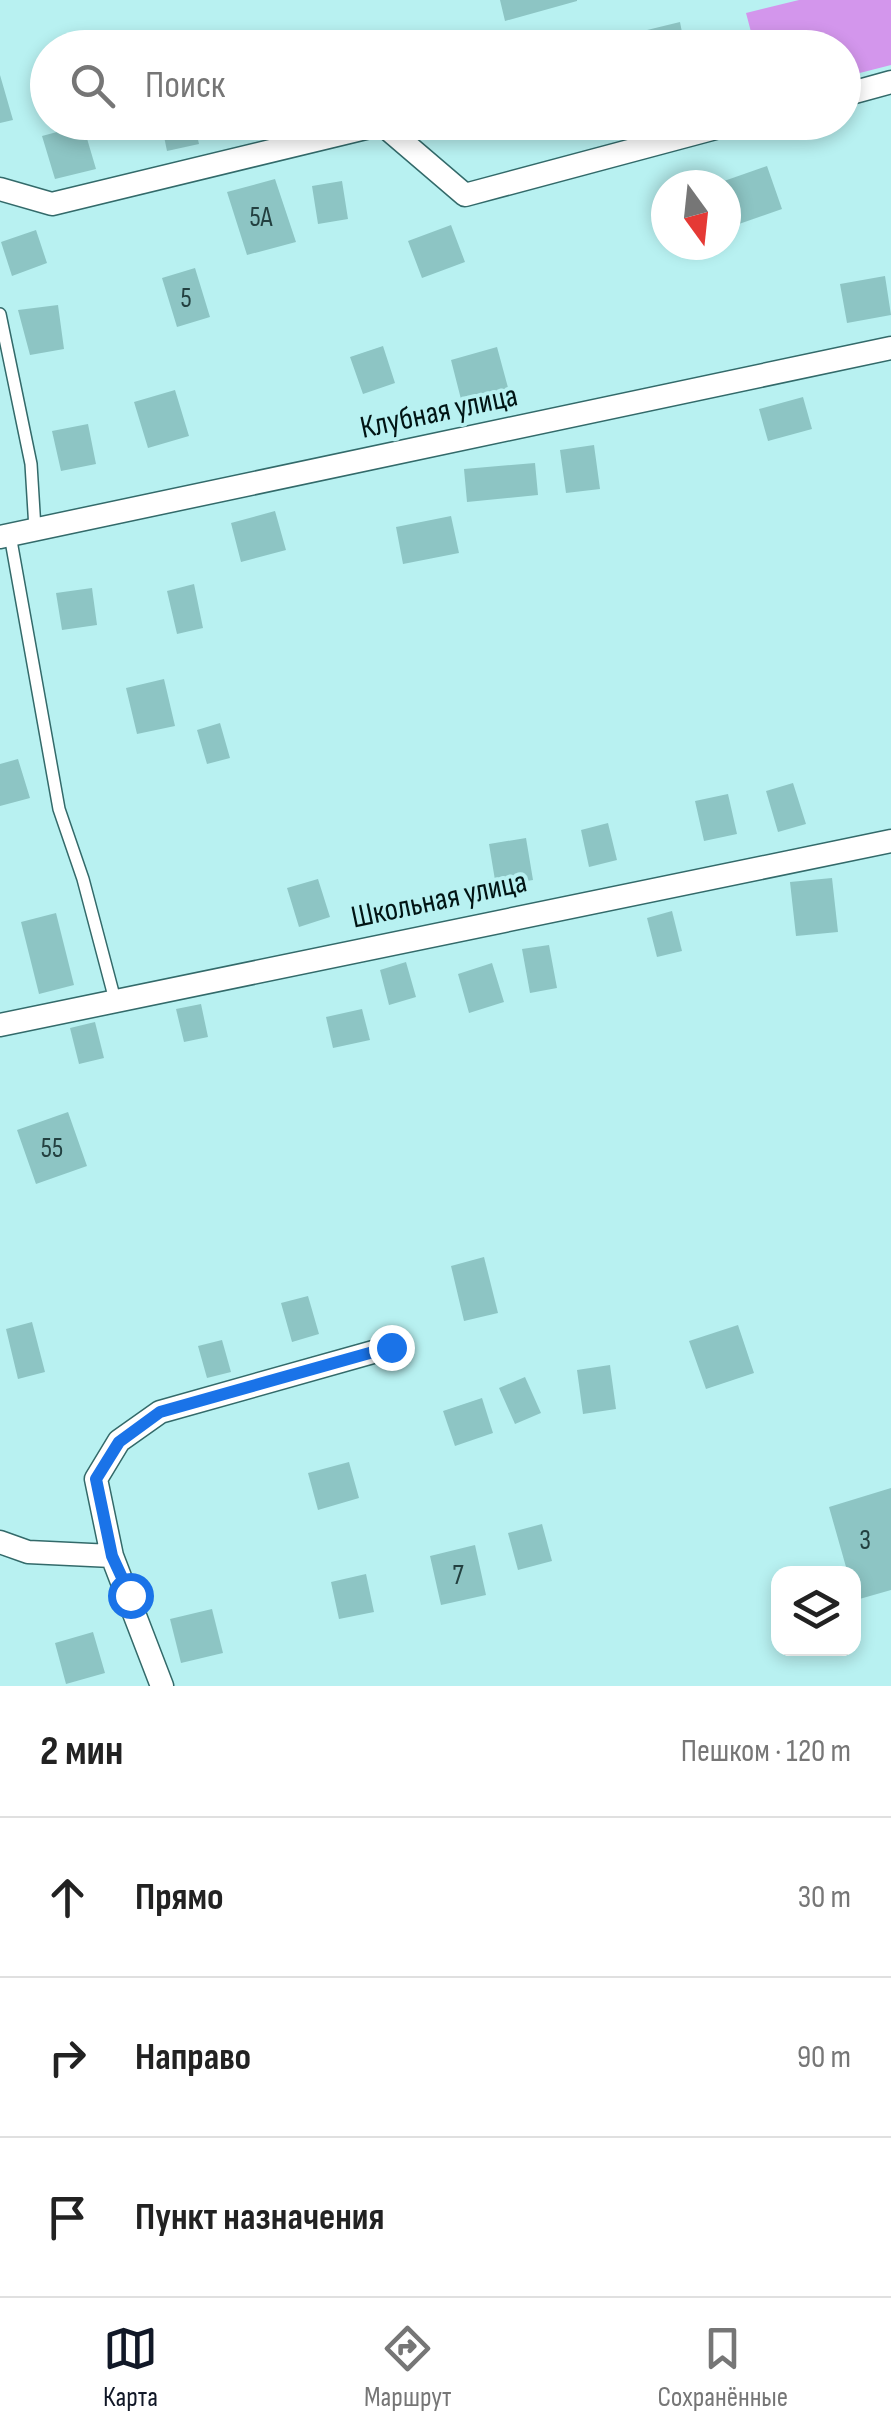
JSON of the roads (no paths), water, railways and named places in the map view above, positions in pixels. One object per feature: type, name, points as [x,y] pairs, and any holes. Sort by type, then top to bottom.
[{"type":"street","points":[[861,90],[891,82]]},
{"type":"street","points":[[0,189],[52,204],[316,140]]},
{"type":"street","points":[[401,140],[465,195],[671,140]]},
{"type":"street","name":"Клубная улица","points":[[5,536],[891,348]]},
{"type":"street","name":"Школьная улица","points":[[0,1025],[891,841]]},
{"type":"street","points":[[162,1686],[112,1556],[96,1479],[119,1442],[160,1412],[391,1347]]},
{"type":"street","points":[[0,1542],[28,1552],[112,1556]]},
{"type":"lane","points":[[0,314],[30,464],[35,529]]},
{"type":"lane","points":[[5,536],[59,809],[84,879],[115,1000]]}]
